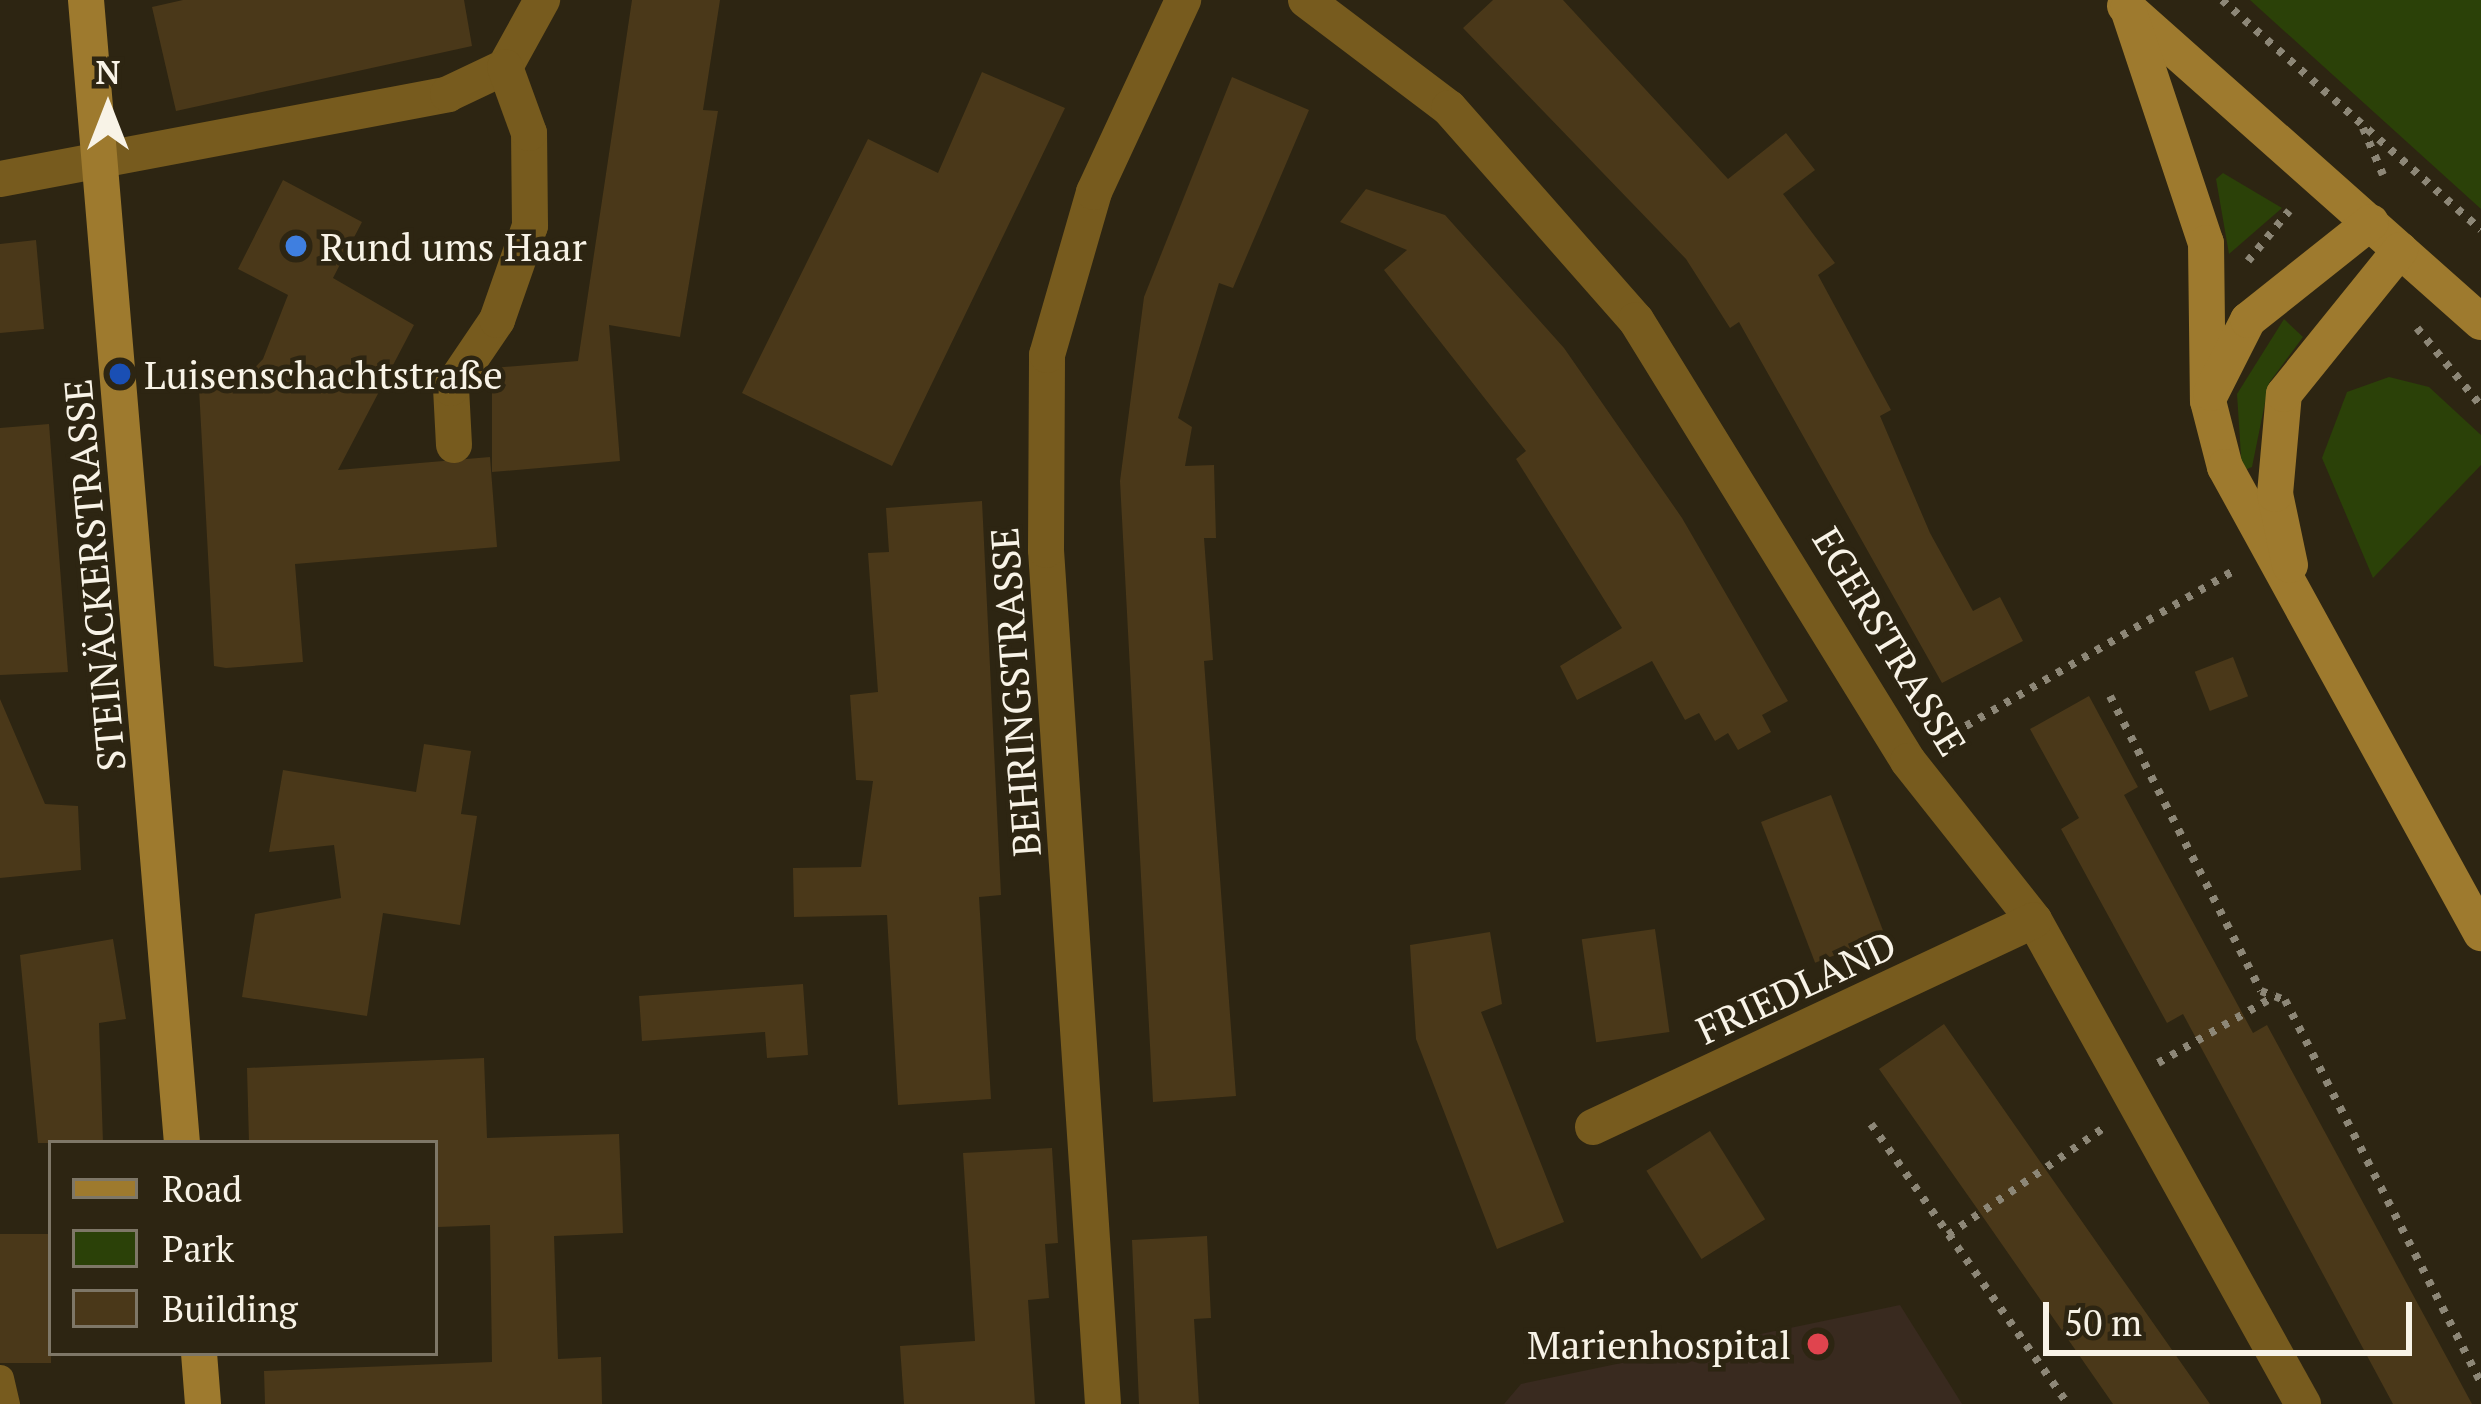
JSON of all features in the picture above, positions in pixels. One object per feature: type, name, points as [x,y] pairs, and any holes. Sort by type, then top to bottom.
[{"type":"main road","name":"STEINÄCKERSTRASSE","points":[[86,0],[182,1140]]},
{"type":"main road","points":[[2123,4],[2481,322]]},
{"type":"main road","points":[[2123,4],[2206,243],[2208,401],[2225,467],[2268,550],[2293,580],[2481,933]]},
{"type":"main road","points":[[2208,401],[2248,320],[2371,222]]},
{"type":"main road","points":[[2293,580],[2275,494],[2284,394],[2400,250]]},
{"type":"main road","points":[[199,1356],[203,1404]]},
{"type":"street","points":[[0,179],[448,94],[505,67],[542,0]]},
{"type":"street","name":"BEHRINGSTRASSE","points":[[1103,1404],[1046,550],[1047,355],[1094,192],[1183,0]]},
{"type":"street","name":"EGERSTRASSE","points":[[1306,0],[1449,108],[1636,320],[1908,760],[2034,920],[2302,1404]]},
{"type":"street","points":[[454,445],[451,388],[497,320],[530,226],[529,133],[505,67]]},
{"type":"street","name":"FRIEDLAND","points":[[1593,1127],[2034,920]]},
{"type":"lane","points":[[0,1378],[6,1404]]},
{"type":"path","points":[[2222,0],[2481,230]]},
{"type":"path","points":[[2246,263],[2289,211]]},
{"type":"path","points":[[2455,383],[2481,406]]},
{"type":"path","points":[[1908,760],[2268,550]]},
{"type":"path","points":[[2110,696],[2261,992],[2276,996],[2481,1383]]},
{"type":"path","points":[[2146,1070],[2276,996]]},
{"type":"path","points":[[1948,1235],[2112,1123]]},
{"type":"path","points":[[1871,1124],[2068,1404]]},
{"type":"shaded area","name":"Marienhospital","points":[[1900,1305],[1962,1404],[1504,1404],[1521,1384]]},
{"type":"green space","points":[[2250,0],[2481,0],[2481,209]]},
{"type":"green space","points":[[2223,173],[2282,208],[2229,254],[2216,179]]},
{"type":"green space","points":[[2284,319],[2303,337],[2269,383],[2252,467],[2242,471],[2237,394]]},
{"type":"green space","points":[[2389,377],[2429,387],[2481,435],[2481,465],[2373,578],[2322,458],[2347,392]]},
{"type":"building","points":[[183,0],[464,0],[472,46],[176,111],[152,7]]},
{"type":"building","points":[[632,0],[720,0],[703,110],[718,111],[680,337],[609,325],[620,461],[492,472],[492,368],[578,361]]},
{"type":"building","points":[[1493,0],[1563,0],[1728,179],[1786,133],[1815,170],[1783,194],[1835,263],[1818,275],[1891,410],[1880,416],[1930,533],[1973,611],[2000,597],[2023,641],[1942,683],[1739,322],[1730,328],[1686,259],[1463,28]]},
{"type":"building","points":[[982,72],[1065,108],[892,466],[742,393],[868,139],[938,173]]},
{"type":"building","points":[[1232,77],[1309,110],[1233,288],[1219,283],[1178,418],[1192,427],[1185,466],[1214,465],[1216,538],[1204,538],[1213,660],[1204,661],[1236,1096],[1153,1102],[1120,481],[1144,297]]},
{"type":"building","points":[[283,180],[362,222],[333,278],[414,325],[338,470],[490,457],[497,547],[295,564],[303,662],[226,668],[214,666],[199,388],[232,392],[263,359],[288,295],[238,269]]},
{"type":"building","points":[[1366,189],[1445,215],[1564,348],[1682,518],[1788,701],[1762,715],[1771,732],[1738,750],[1728,733],[1715,741],[1699,713],[1685,720],[1652,661],[1577,700],[1560,666],[1622,628],[1516,459],[1526,451],[1384,270],[1407,250],[1340,222]]},
{"type":"building","points":[[36,240],[44,329],[0,333],[0,244]]},
{"type":"building","points":[[49,424],[68,672],[0,675],[0,428]]},
{"type":"building","points":[[982,501],[1001,895],[979,897],[991,1099],[898,1105],[887,915],[794,917],[793,868],[861,867],[873,781],[856,780],[850,695],[878,692],[868,553],[889,552],[886,508]]},
{"type":"building","points":[[2233,657],[2248,696],[2210,711],[2195,672]]},
{"type":"building","points":[[2089,696],[2138,787],[2124,795],[2253,1033],[2267,1025],[2472,1404],[2393,1404],[2183,1014],[2167,1023],[2061,829],[2079,818],[2030,729]]},
{"type":"building","points":[[0,699],[45,804],[78,806],[81,870],[0,878]]},
{"type":"building","points":[[424,744],[471,751],[461,814],[477,816],[460,925],[383,913],[367,1016],[242,997],[255,914],[341,898],[334,845],[269,852],[283,770],[416,792]]},
{"type":"building","points":[[1831,795],[1885,936],[1815,963],[1761,822]]},
{"type":"building","points":[[1655,929],[1669,1032],[1596,1042],[1582,939]]},
{"type":"building","points":[[1490,932],[1502,1004],[1481,1012],[1564,1222],[1497,1249],[1416,1039],[1410,945]]},
{"type":"building","points":[[113,939],[126,1019],[99,1023],[103,1140],[38,1143],[20,955]]},
{"type":"building","points":[[803,984],[808,1055],[767,1058],[765,1032],[642,1041],[639,996]]},
{"type":"building","points":[[1944,1024],[2210,1404],[2113,1404],[1879,1069]]},
{"type":"building","points":[[484,1058],[487,1138],[619,1134],[623,1233],[554,1236],[558,1359],[601,1357],[602,1404],[265,1404],[264,1371],[492,1362],[490,1225],[438,1227],[438,1140],[249,1140],[247,1068]]},
{"type":"building","points":[[1710,1131],[1765,1219],[1702,1259],[1646,1171]]},
{"type":"building","points":[[1052,1148],[1058,1243],[1045,1244],[1049,1298],[1028,1300],[1035,1404],[904,1404],[900,1346],[975,1341],[963,1153]]},
{"type":"building","points":[[0,1234],[48,1234],[51,1363],[0,1363]]},
{"type":"building","points":[[1207,1236],[1211,1318],[1194,1319],[1199,1404],[1139,1404],[1132,1240]]},
{"type":"place","name":"Rund ums Haar","points":[[296,246]]},
{"type":"place","name":"Luisenschachtstraße","points":[[120,374]]},
{"type":"place","name":"Marienhospital","points":[[1818,1344]]}]
